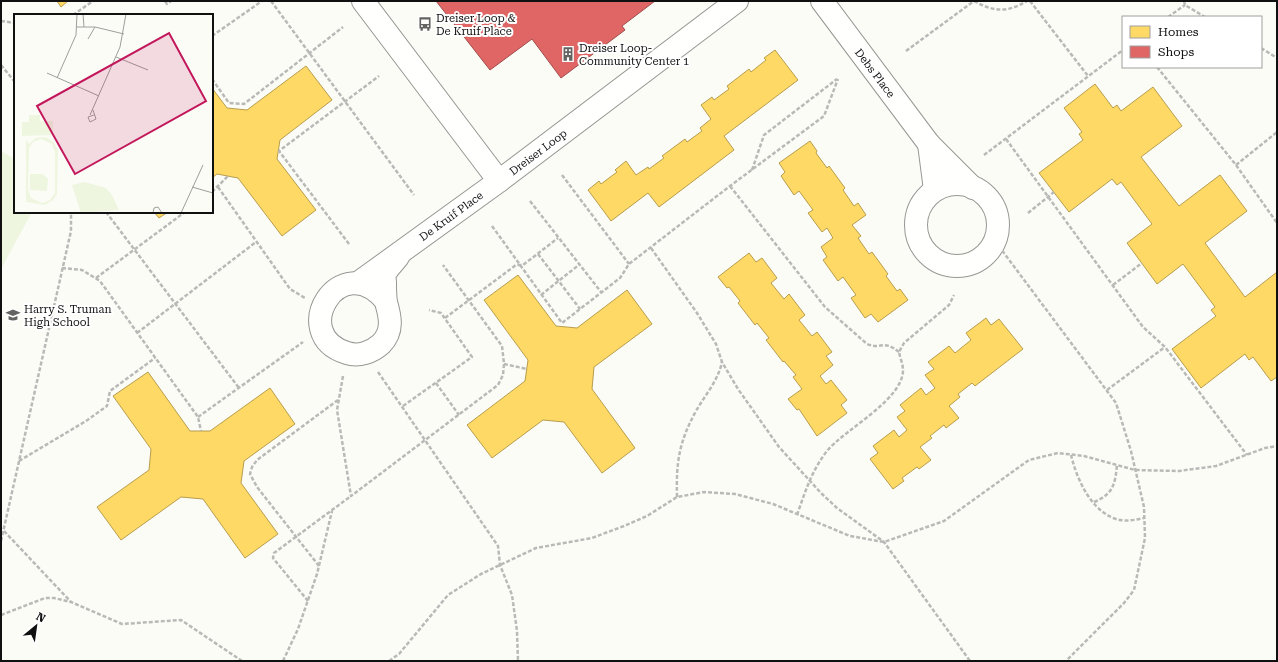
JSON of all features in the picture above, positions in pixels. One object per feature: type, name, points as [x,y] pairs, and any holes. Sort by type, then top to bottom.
[{"type":"street","name":"Dreiser Loop","points":[[363,1],[499,181],[737,1]]},
{"type":"street","name":"Debs Place","points":[[822,1],[929,144],[973,188],[984,195],[992,204],[997,216],[998,228],[995,241]]},
{"type":"street","name":"Debs Place","points":[[929,144],[935,190],[949,185],[962,185],[973,188]]},
{"type":"street","name":"De Kruif Place","points":[[321,308],[327,298],[336,289],[346,284],[358,283],[499,181]]},
{"type":"street","points":[[935,190],[925,200],[918,212],[916,226],[918,240],[926,252],[937,261],[950,266],[964,266],[978,261],[988,252],[995,241]]},
{"type":"street","name":"De Kruif Place","points":[[355,354],[372,350],[381,343],[388,334],[391,323],[390,311],[386,301],[385,275],[403,250]]},
{"type":"street","points":[[358,283],[368,286],[378,292],[386,301]]},
{"type":"street","points":[[321,308],[320,320],[322,332],[333,346],[355,354]]},
{"type":"path","points":[[74,14],[92,1]]},
{"type":"path","points":[[165,1],[167,4],[171,1]]},
{"type":"path","points":[[213,35],[262,1]]},
{"type":"path","points":[[271,1],[414,195]]},
{"type":"path","points":[[906,51],[974,1],[989,9],[1007,10],[1029,1],[1088,76]]},
{"type":"path","points":[[1184,1],[1185,5],[1203,16]]},
{"type":"path","points":[[1169,16],[1185,5]]},
{"type":"path","points":[[1,21],[14,23]]},
{"type":"path","points":[[213,80],[229,103],[244,104],[343,28]]},
{"type":"path","points":[[1262,49],[1277,58]]},
{"type":"path","points":[[984,155],[1122,51]]},
{"type":"path","points":[[1,65],[14,81]]},
{"type":"path","points":[[1158,68],[1236,165],[1277,223]]},
{"type":"path","points":[[349,244],[279,151],[379,76]]},
{"type":"path","points":[[492,226],[521,266],[524,273],[562,323],[620,278],[629,264],[824,116],[838,79],[764,135],[751,170]]},
{"type":"path","points":[[1236,165],[1277,132]]},
{"type":"path","points":[[1006,139],[1143,327],[1165,347],[1247,455]]},
{"type":"path","points":[[562,174],[629,264]]},
{"type":"path","points":[[213,191],[228,176]]},
{"type":"path","points":[[730,186],[825,307],[867,344],[873,346],[891,345],[899,352],[903,370],[895,390],[876,410],[852,427],[828,450],[815,468],[797,515]]},
{"type":"path","points":[[218,187],[290,289],[321,308]]},
{"type":"path","points":[[1028,213],[1054,192]]},
{"type":"path","points":[[530,201],[601,292]]},
{"type":"path","points":[[1,540],[71,231],[71,213]]},
{"type":"path","points":[[107,213],[239,388]]},
{"type":"path","points":[[96,278],[183,213]]},
{"type":"path","points":[[445,318],[516,265],[521,266],[558,238]]},
{"type":"path","points":[[995,241],[1116,403],[1144,507],[1145,538],[1134,590],[1124,603],[1066,661]]},
{"type":"path","points":[[137,333],[256,242]]},
{"type":"path","points":[[651,248],[697,313],[716,344],[722,362],[757,418],[779,447],[809,481],[837,508],[884,542],[970,661]]},
{"type":"path","points":[[538,254],[580,309]]},
{"type":"path","points":[[1113,285],[1142,263]]},
{"type":"path","points":[[541,296],[580,264]]},
{"type":"path","points":[[308,601],[273,558],[274,553],[498,385],[503,375],[504,364],[502,346],[468,302],[443,265]]},
{"type":"path","points":[[62,268],[82,270],[96,278],[198,417],[201,431]]},
{"type":"path","points":[[899,352],[904,344],[919,329],[950,305],[954,295]]},
{"type":"path","points":[[403,406],[472,356],[441,313],[429,310]]},
{"type":"path","points":[[198,417],[300,343],[322,332]]},
{"type":"path","points":[[1107,390],[1165,347]]},
{"type":"path","points":[[351,496],[337,410],[338,400],[355,354],[382,376],[498,546],[500,565],[512,594],[517,632],[518,661]]},
{"type":"path","points":[[19,462],[86,421],[107,406],[110,391],[155,358]]},
{"type":"path","points":[[677,497],[676,472],[680,446],[696,411],[720,374],[722,362]]},
{"type":"path","points":[[504,364],[527,370]]},
{"type":"path","points":[[436,383],[459,415]]},
{"type":"path","points":[[319,566],[251,479],[250,474],[252,467],[257,460],[338,400]]},
{"type":"path","points":[[389,661],[400,654],[448,595],[481,574],[536,548],[592,538],[624,526],[647,516],[677,497],[704,492],[735,494],[773,504],[850,536],[884,542],[944,521],[1029,460],[1058,453],[1084,456],[1135,470],[1179,471],[1216,466],[1277,446]]},
{"type":"path","points":[[1071,455],[1076,474],[1087,494],[1100,508],[1116,519],[1130,521],[1144,518]]},
{"type":"path","points":[[1094,502],[1105,498],[1112,489],[1117,465]]},
{"type":"path","points":[[283,661],[308,601],[319,566],[332,511]]},
{"type":"path","points":[[4,531],[71,602]]},
{"type":"path","points":[[1,615],[45,598],[54,598],[71,602],[122,624],[181,620],[242,661]]},
{"type":"green space","points":[[1,151],[14,158],[14,213],[31,213],[1,269]]},
{"type":"building: Homes","points":[[57,1],[68,1],[61,7]]},
{"type":"building: Homes","points":[[775,50],[798,80],[724,136],[734,150],[659,207],[648,193],[611,221],[588,190],[599,181],[601,184],[617,172],[615,170],[626,161],[636,175],[648,167],[649,169],[664,158],[662,156],[685,139],[687,142],[702,131],[700,128],[711,119],[701,105],[712,97],[714,100],[729,89],[727,86],[749,69],[751,72],[766,60],[764,58]]},
{"type":"building: Homes","points":[[306,66],[332,100],[280,140],[277,159],[316,210],[282,236],[238,178],[217,174],[213,177],[213,89],[227,108],[247,110]]},
{"type":"building: Homes","points":[[1095,84],[1113,108],[1117,105],[1121,111],[1153,87],[1182,126],[1141,157],[1179,206],[1220,175],[1247,211],[1205,243],[1245,297],[1277,272],[1277,377],[1271,381],[1253,357],[1249,360],[1245,354],[1201,388],[1172,349],[1216,316],[1211,310],[1215,307],[1183,264],[1157,284],[1127,243],[1152,224],[1121,182],[1117,185],[1112,179],[1069,212],[1039,173],[1083,140],[1079,134],[1082,132],[1064,108]]},
{"type":"building: Homes","points":[[810,141],[817,151],[816,153],[827,168],[829,166],[845,188],[843,190],[854,206],[858,203],[866,215],[852,225],[861,236],[858,238],[869,254],[872,252],[888,274],[886,276],[897,291],[900,289],[908,300],[878,322],[871,314],[865,318],[851,298],[856,295],[843,277],[838,281],[823,260],[827,257],[821,247],[833,238],[827,228],[822,232],[808,213],[813,210],[799,191],[794,195],[781,176],[785,172],[779,163]]},
{"type":"building: Homes","points":[[155,213],[166,213],[159,218]]},
{"type":"building: Homes","points":[[749,253],[756,262],[762,258],[777,278],[771,283],[784,299],[789,294],[805,315],[799,320],[812,336],[817,332],[832,352],[826,356],[833,365],[820,376],[826,384],[831,380],[847,400],[841,405],[847,413],[817,436],[799,409],[797,410],[788,399],[802,389],[793,377],[796,375],[784,361],[783,362],[766,340],[769,338],[757,323],[755,325],[738,303],[740,301],[729,287],[727,288],[718,277]]},
{"type":"building: Homes","points":[[518,275],[556,326],[577,328],[627,290],[652,324],[594,367],[592,389],[635,448],[602,473],[564,422],[543,420],[492,458],[467,425],[525,381],[528,360],[484,300]]},
{"type":"building: Homes","points":[[986,318],[991,325],[999,319],[1023,349],[975,386],[972,383],[958,394],[960,397],[949,406],[959,418],[946,428],[944,425],[930,436],[932,438],[920,447],[931,460],[919,469],[917,467],[902,478],[904,481],[893,489],[870,459],[878,453],[873,446],[894,430],[899,437],[907,430],[897,417],[905,411],[900,405],[921,388],[926,395],[935,388],[925,375],[934,369],[928,362],[949,346],[955,353],[971,340],[966,333]]},
{"type":"building: Homes","points":[[148,372],[190,431],[210,431],[270,388],[295,424],[244,461],[241,483],[278,534],[245,558],[203,499],[181,497],[121,540],[97,507],[149,470],[151,449],[113,396]]},
{"type":"building: Shops","name":"Dreiser Loop- Community Center 1","points":[[436,1],[655,1],[622,26],[625,30],[561,78],[532,39],[490,70]]},
{"type":"place","name":"Dreiser Loop & De Kruif Place","points":[[425,24]]},
{"type":"place","name":"Dreiser Loop- Community Center 1","points":[[568,54]]},
{"type":"place","name":"Harry S. Truman High School","points":[[13,315]]}]
